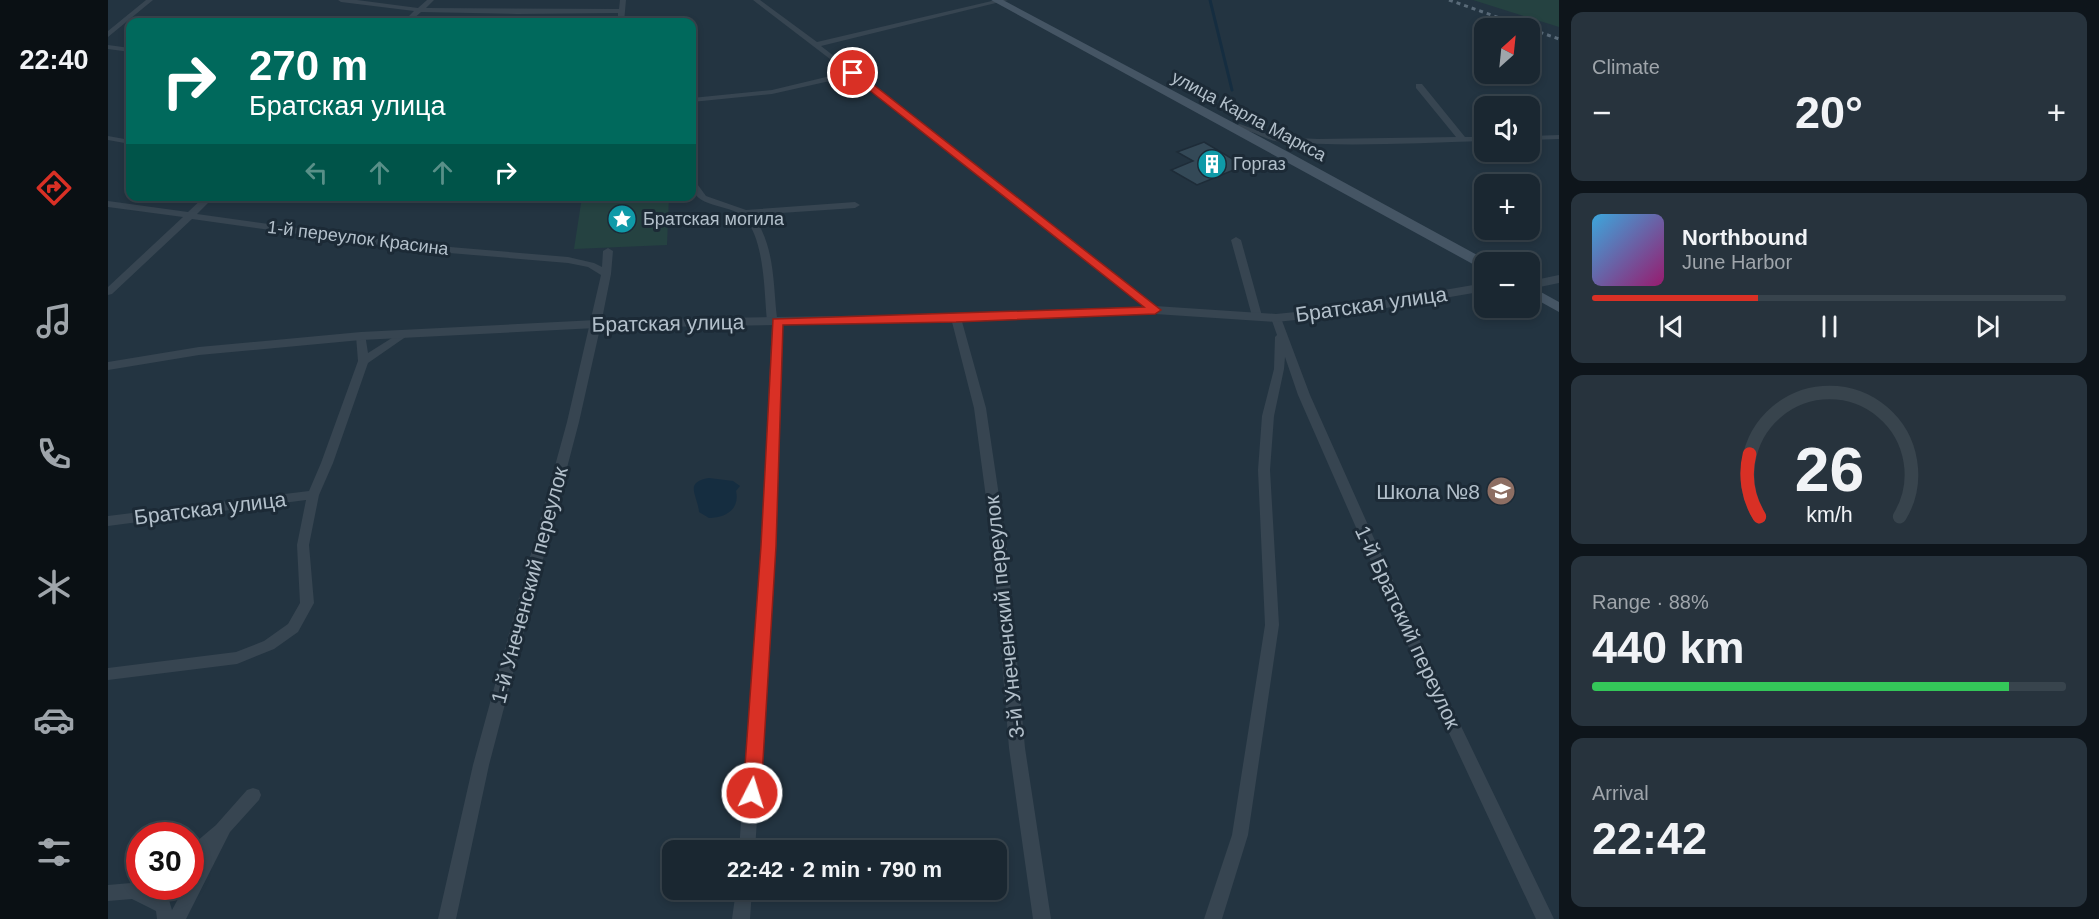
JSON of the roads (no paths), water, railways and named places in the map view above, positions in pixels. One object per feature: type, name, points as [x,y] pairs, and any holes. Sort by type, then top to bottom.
[{"type":"main road","name":"улица Карла Маркса","points":[[1000,1],[1474,259]]},
{"type":"main road","points":[[1540,296],[1559,308]]},
{"type":"street","points":[[128,18],[150,0]]},
{"type":"street","points":[[341,0],[421,10],[621,11]]},
{"type":"street","points":[[411,18],[431,0]]},
{"type":"street","points":[[621,18],[623,0]]},
{"type":"street","points":[[756,0],[853,73],[1155,310]]},
{"type":"street","points":[[815,45],[1000,1]]},
{"type":"street","points":[[108,35],[126,20]]},
{"type":"street","points":[[108,47],[126,49]]},
{"type":"street","points":[[696,100],[772,92],[853,73]]},
{"type":"street","points":[[1419,86],[1462,139]]},
{"type":"street","points":[[1233,128],[1240,126],[1274,139],[1318,142],[1474,139]]},
{"type":"street","points":[[1540,138],[1559,137]]},
{"type":"street","points":[[108,138],[126,141]]},
{"type":"street","points":[[696,188],[703,198],[745,213],[754,221],[761,240],[775,321],[768,546],[756,754],[748,840]]},
{"type":"street","points":[[108,292],[206,201]]},
{"type":"street","name":"1-й переулок Красина","points":[[108,204],[414,247],[567,260],[591,265],[606,274]]},
{"type":"street","points":[[745,213],[855,205]]},
{"type":"street","points":[[1236,240],[1257,316]]},
{"type":"street","name":"1-й Унеченский переулок","points":[[447,919],[481,765],[573,422],[596,324],[608,251]]},
{"type":"street","points":[[1540,284],[1549,284],[1559,279]]},
{"type":"street","name":"Братская улица","points":[[108,366],[199,351],[361,336],[596,324],[956,318],[1155,310],[1257,316],[1279,324],[1474,289]]},
{"type":"street","name":"3-й Унеченский переулок","points":[[956,318],[980,408],[1000,550],[1017,748],[1042,919]]},
{"type":"street","points":[[1213,919],[1240,835],[1272,625],[1264,470],[1268,416],[1279,369],[1279,324]]},
{"type":"street","name":"1-й Братский переулок","points":[[1279,324],[1304,395],[1411,637],[1545,919]]},
{"type":"street","points":[[363,361],[403,334]]},
{"type":"street","name":"Братская улица","points":[[108,674],[237,658],[269,645],[293,628],[307,603],[303,545],[313,495],[327,463],[363,361],[361,336]]},
{"type":"street","name":"Братская улица","points":[[108,521],[313,495]]},
{"type":"street","points":[[204,845],[253,795]]},
{"type":"street","points":[[177,919],[224,827]]},
{"type":"street","points":[[108,893],[126,891]]},
{"type":"street","points":[[154,900],[163,906],[166,919]]},
{"type":"street","points":[[741,919],[743,900]]},
{"type":"water","points":[[709,478],[733,481],[740,486],[736,491],[734,507],[726,514],[709,518],[699,512],[694,486],[701,480]]},
{"type":"waterway","points":[[1210,0],[1232,90]]},
{"type":"railway","points":[[1449,0],[1559,39]]},
{"type":"place","name":"Горгаз","points":[[1212,164]]},
{"type":"place","name":"Братская могила","points":[[622,219]]},
{"type":"place","name":"Школа №8","points":[[1501,491]]}]
